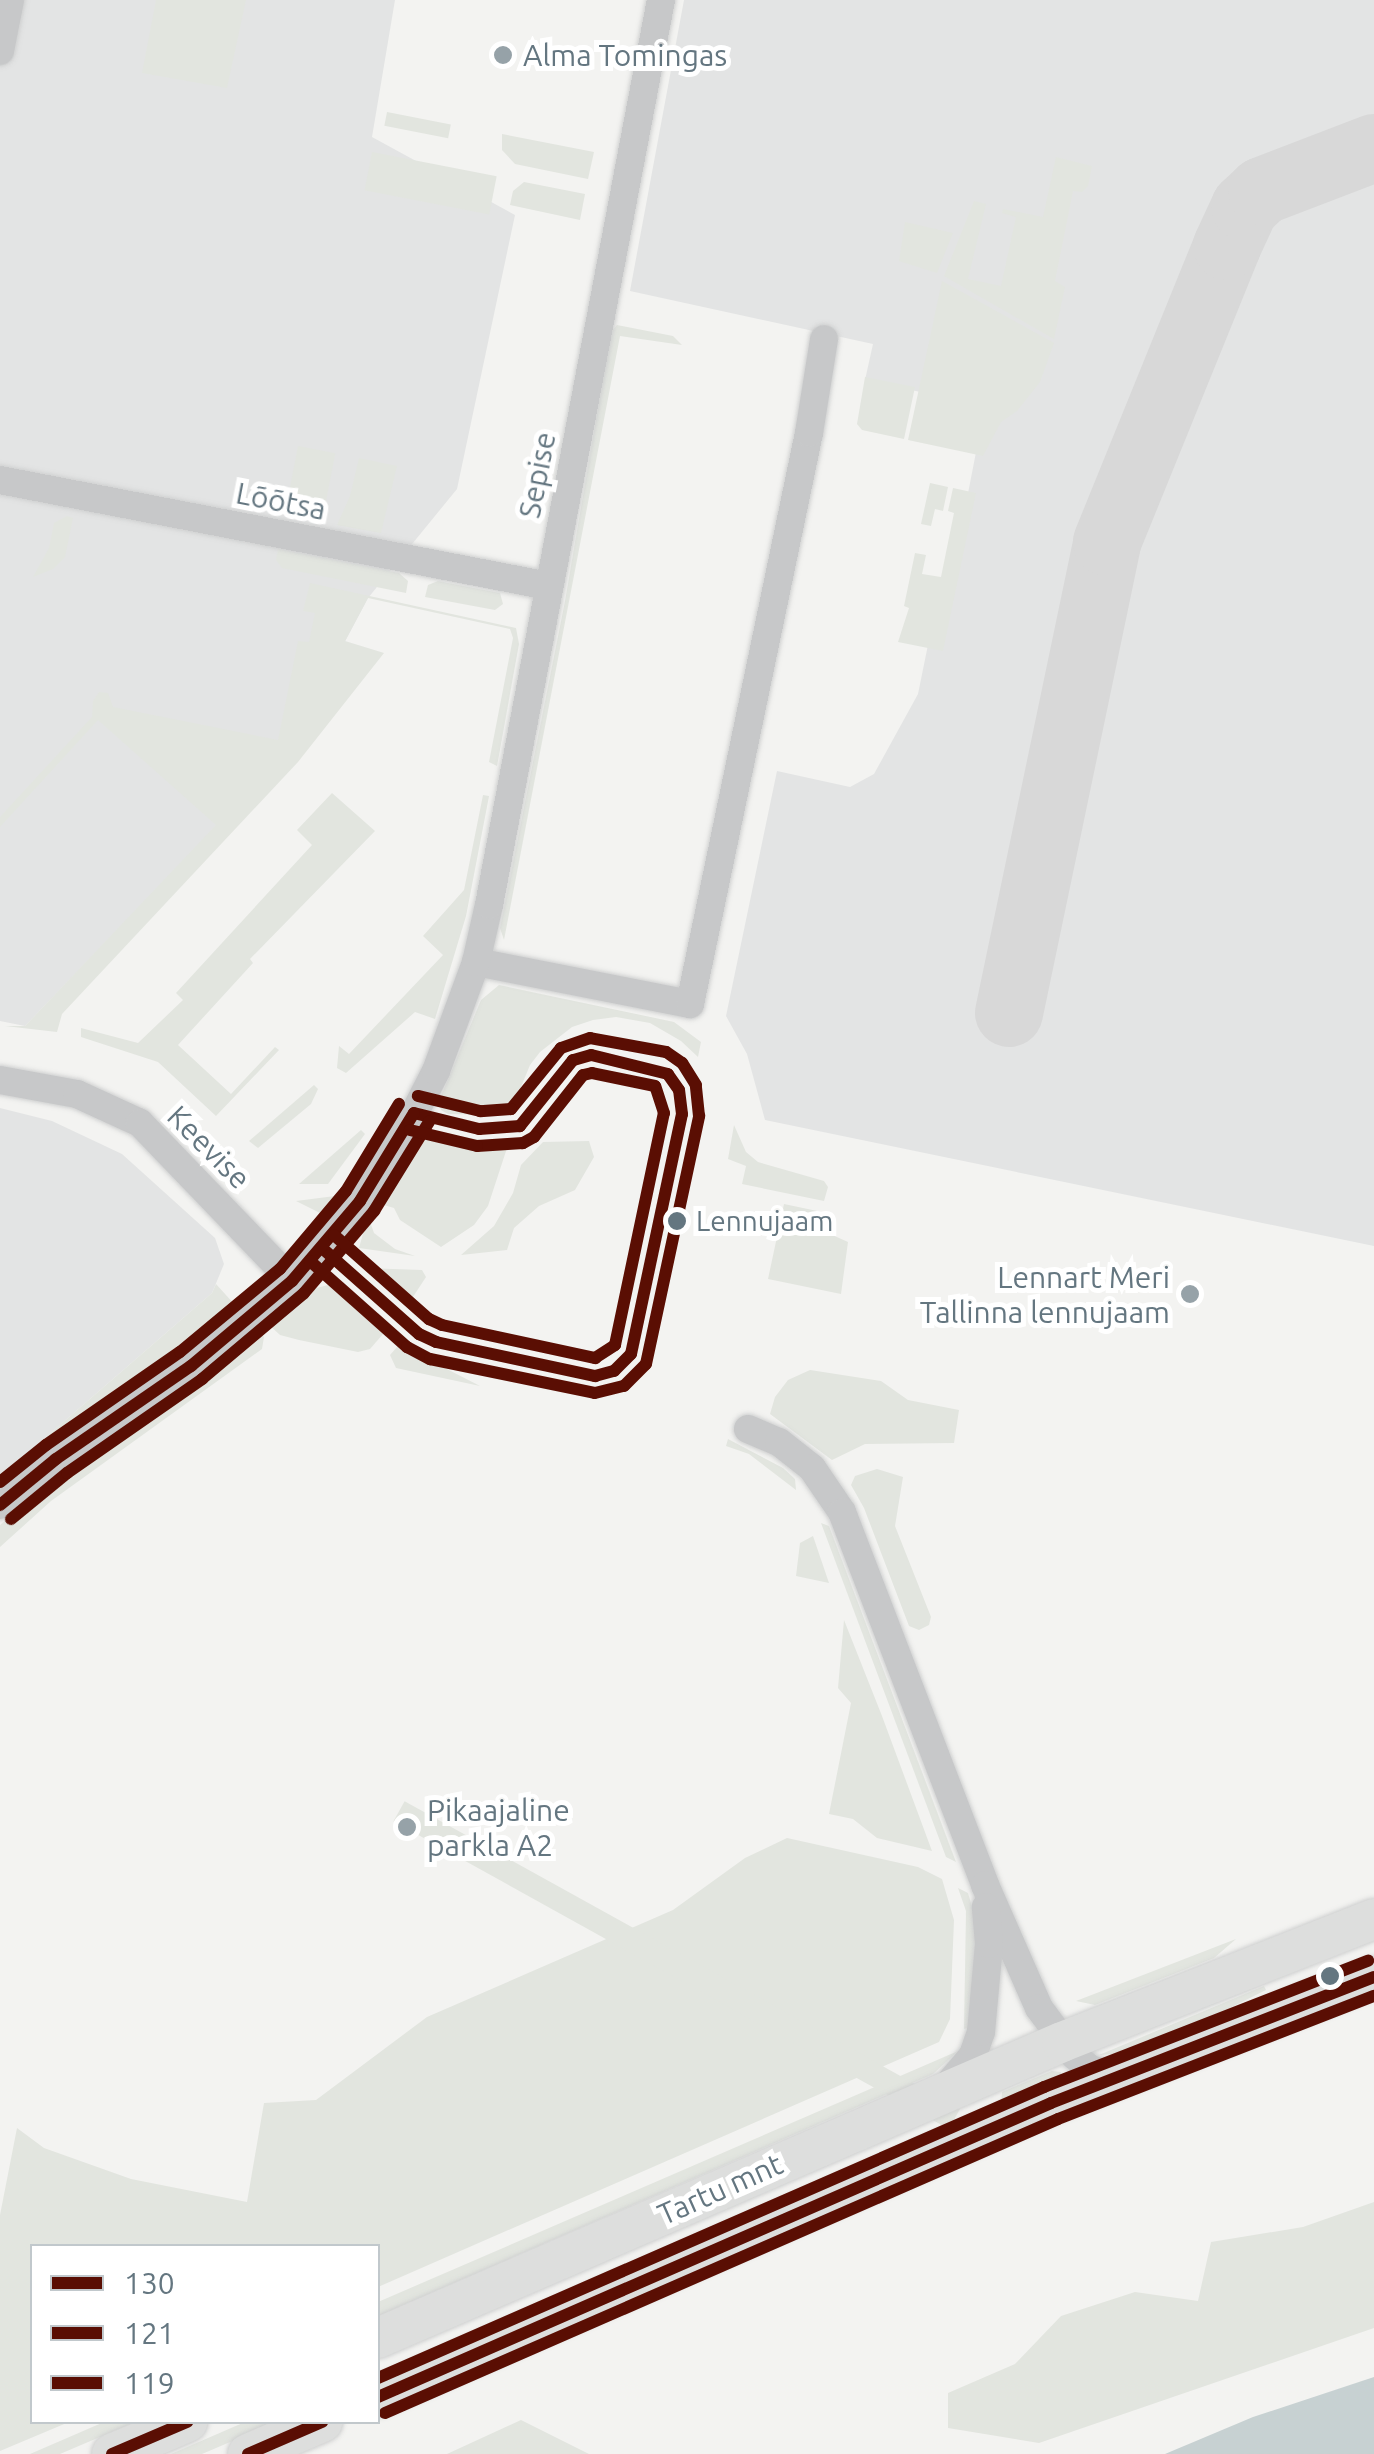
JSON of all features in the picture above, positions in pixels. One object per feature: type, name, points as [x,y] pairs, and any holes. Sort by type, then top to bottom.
[{"type":"highway","name":"Tartu mnt","points":[[380,2337],[942,2092],[1374,1920]]},
{"type":"highway","name":"Tartu mnt","points":[[380,2397],[1116,2077],[1374,1976]]},
{"type":"highway","points":[[112,2454],[182,2424]]},
{"type":"highway","points":[[248,2454],[317,2424]]},
{"type":"street","points":[[1,38],[10,0]]},
{"type":"street","name":"Sepise","points":[[0,1505],[56,1459],[192,1366],[292,1280],[360,1200],[400,1141],[436,1070],[476,962],[660,0]]},
{"type":"street","points":[[476,962],[690,1004],[824,339]]},
{"type":"street","name":"Lõõtsa","points":[[0,480],[549,586]]},
{"type":"street","name":"Keevise","points":[[0,1080],[78,1094],[140,1123],[292,1280]]},
{"type":"street","points":[[748,1429],[779,1442],[812,1468],[842,1512],[984,1886],[1039,2008],[1062,2042],[1090,2069],[1116,2077]]},
{"type":"street","points":[[942,2092],[973,2055],[981,2032],[989,1944],[984,1886]]},
{"type":"shaded area","points":[[0,0],[395,0],[372,137],[515,215],[457,489],[368,598],[285,755],[25,1026],[0,1021]]},
{"type":"shaded area","points":[[156,0],[246,0],[227,88],[142,73]]},
{"type":"shaded area","points":[[684,0],[1374,0],[1374,1246],[765,1120],[747,1054],[726,1016],[777,771],[850,787],[874,774],[918,694],[931,630],[941,632],[985,406],[865,380],[873,344],[630,291]]},
{"type":"shaded area","points":[[387,112],[451,124],[448,138],[384,126]]},
{"type":"shaded area","points":[[502,134],[594,152],[588,179],[515,164],[502,150]]},
{"type":"shaded area","points":[[372,152],[497,176],[489,215],[365,190]]},
{"type":"shaded area","points":[[1056,157],[1092,166],[1088,186],[1082,192],[1073,191],[1055,281],[1065,287],[1054,339],[944,276],[974,201],[986,204],[968,279],[1001,286],[1016,217],[1002,213],[1003,209],[1043,217]]},
{"type":"shaded area","points":[[524,182],[585,194],[580,220],[510,205],[513,191]]},
{"type":"shaded area","points":[[905,222],[953,233],[937,273],[899,261]]},
{"type":"shaded area","points":[[942,281],[1054,343],[1040,382],[1017,411],[1001,422],[983,456],[908,440]]},
{"type":"shaded area","points":[[617,325],[673,336],[682,345],[620,336],[504,940],[500,928],[565,601],[611,332]]},
{"type":"shaded area","points":[[865,377],[915,387],[904,439],[862,430],[857,424]]},
{"type":"shaded area","points":[[298,446],[335,453],[323,518],[285,511]]},
{"type":"shaded area","points":[[359,458],[397,466],[381,533],[337,525],[350,496]]},
{"type":"shaded area","points":[[930,483],[948,487],[943,511],[935,509],[931,526],[921,524]]},
{"type":"shaded area","points":[[953,488],[976,493],[943,651],[898,642],[909,608],[904,606],[915,553],[926,555],[922,574],[941,577],[954,513],[948,511]]},
{"type":"shaded area","points":[[67,516],[73,518],[65,557],[53,569],[33,577],[49,548],[54,523]]},
{"type":"shaded area","points":[[278,549],[399,573],[408,581],[406,593],[282,568],[276,560]]},
{"type":"shaded area","points":[[438,581],[500,593],[503,604],[495,610],[425,597],[428,585]]},
{"type":"shaded area","points":[[310,583],[516,628],[519,644],[497,766],[489,762],[513,638],[510,629],[368,598],[345,641],[384,653],[298,762],[62,1014],[57,1032],[5,1026],[25,1026],[216,825],[98,720],[0,827],[0,817],[92,717],[93,701],[99,692],[108,693],[113,707],[278,740],[298,641],[309,642],[315,613],[303,611]]},
{"type":"shaded area","points":[[332,793],[375,831],[250,959],[253,963],[178,1045],[231,1094],[275,1047],[279,1050],[216,1116],[158,1062],[81,1037],[81,1028],[138,1043],[183,1000],[176,993],[312,845],[297,830]]},
{"type":"shaded area","points":[[483,795],[489,796],[466,916],[435,1019],[415,1012],[346,1073],[337,1068],[339,1046],[349,1054],[443,955],[423,936],[464,890]]},
{"type":"shaded area","points":[[499,985],[674,1022],[701,1042],[698,1057],[681,1041],[650,1023],[616,1017],[593,1020],[572,1027],[540,1052],[530,1065],[512,1109],[495,1115],[448,1114],[441,1110],[439,1101],[481,1000]]},
{"type":"shaded area","points":[[314,1085],[318,1089],[311,1104],[258,1148],[249,1141]]},
{"type":"shaded area","points":[[0,1108],[52,1121],[122,1154],[215,1238],[224,1264],[212,1293],[0,1477]]},
{"type":"shaded area","points":[[734,1125],[746,1152],[758,1162],[824,1181],[828,1187],[824,1201],[742,1184],[746,1166],[728,1159]]},
{"type":"shaded area","points":[[361,1130],[365,1134],[328,1184],[299,1184]]},
{"type":"shaded area","points":[[443,1133],[508,1145],[488,1206],[474,1225],[441,1247],[400,1220],[394,1208],[377,1203],[416,1143]]},
{"type":"shaded area","points":[[589,1141],[594,1157],[575,1190],[539,1206],[514,1228],[507,1250],[461,1255],[494,1226],[513,1193],[521,1165],[543,1142]]},
{"type":"shaded area","points":[[344,1198],[322,1214],[296,1201]]},
{"type":"shaded area","points":[[784,1204],[822,1212],[819,1229],[848,1242],[841,1294],[768,1279]]},
{"type":"shaded area","points":[[368,1216],[374,1233],[395,1249],[415,1256],[359,1248]]},
{"type":"shaded area","points":[[364,1268],[422,1270],[426,1277],[407,1306]]},
{"type":"shaded area","points":[[216,1284],[235,1305],[203,1339],[46,1448],[0,1486],[0,1477],[212,1293]]},
{"type":"shaded area","points":[[328,1285],[350,1292],[390,1326],[370,1349],[358,1352],[299,1340],[280,1335],[268,1324],[305,1291]]},
{"type":"shaded area","points":[[259,1331],[264,1337],[262,1349],[51,1501],[0,1547],[0,1525],[52,1481],[205,1376]]},
{"type":"shaded area","points":[[404,1339],[441,1366],[480,1386],[396,1368],[390,1355]]},
{"type":"shaded area","points":[[810,1370],[881,1381],[908,1400],[959,1410],[954,1443],[865,1444],[832,1460],[770,1414],[775,1397],[788,1380]]},
{"type":"shaded area","points":[[728,1439],[783,1468],[795,1479],[796,1490],[749,1454],[726,1446]]},
{"type":"shaded area","points":[[877,1469],[903,1477],[895,1526],[931,1617],[929,1625],[919,1630],[909,1626],[864,1508],[851,1485],[855,1476]]},
{"type":"shaded area","points":[[821,1523],[829,1526],[956,1862],[946,1857]]},
{"type":"shaded area","points":[[813,1536],[829,1583],[796,1576],[800,1543]]},
{"type":"shaded area","points":[[844,1620],[932,1851],[877,1838],[853,1819],[829,1814],[851,1703],[838,1688]]},
{"type":"shaded area","points":[[405,1801],[960,2109],[949,2129],[393,1821]]},
{"type":"shaded area","points":[[787,1838],[918,1867],[942,1879],[954,1920],[950,2019],[939,2042],[380,2286],[380,2244],[30,2244],[30,2424],[64,2424],[0,2451],[0,2215],[17,2128],[44,2148],[131,2179],[247,2202],[264,2103],[316,2100],[427,2017],[673,1910],[745,1858]]},
{"type":"shaded area","points":[[958,1888],[968,1893],[980,1934],[972,2026],[964,2029],[966,1911]]},
{"type":"shaded area","points":[[1236,1939],[1214,1958],[1095,2005],[1076,2001]]},
{"type":"shaded area","points":[[1264,1986],[1266,1990],[1169,2038],[1130,2053],[1099,2055]]},
{"type":"shaded area","points":[[958,2051],[933,2074],[380,2315],[380,2301]]},
{"type":"shaded area","points":[[1052,2071],[1061,2072],[1062,2079],[1001,2104],[1002,2092]]},
{"type":"shaded area","points":[[1374,2202],[1374,2328],[1039,2443],[948,2428],[948,2393],[1015,2364],[1061,2316],[1135,2292],[1198,2301],[1211,2242],[1303,2227]]},
{"type":"shaded area","points":[[1374,2377],[1374,2454],[1165,2454],[1253,2417]]},
{"type":"shaded area","points":[[521,2420],[589,2454],[447,2454]]},
{"type":"shaded area","points":[[99,2424],[130,2424],[60,2454],[30,2454]]},
{"type":"shaded area","points":[[240,2424],[272,2424],[202,2454],[171,2454]]},
{"type":"taxiway","points":[[1009,1013],[1107,542],[1227,246],[1245,207],[1262,191],[1374,148]]},
{"type":"transit line","name":"121","points":[[310,1261],[407,1347],[430,1359],[595,1393],[624,1386],[646,1364],[699,1116],[696,1085],[682,1063],[666,1052],[590,1038],[561,1048],[511,1109],[480,1111],[418,1096]]},
{"type":"transit line","name":"130","points":[[322,1248],[419,1334],[436,1342],[595,1376],[614,1371],[631,1354],[682,1114],[679,1090],[668,1074],[591,1055],[573,1060],[520,1126],[479,1129],[414,1113]]},
{"type":"transit line","name":"119","points":[[334,1235],[429,1319],[442,1325],[595,1358],[615,1345],[664,1113],[655,1086],[592,1073],[583,1075],[534,1137],[523,1143],[477,1146],[410,1130]]},
{"type":"transit line","name":"119","points":[[0,1482],[46,1445],[180,1352],[280,1269],[346,1191],[399,1104]]},
{"type":"transit line","name":"130","points":[[0,1505],[56,1459],[191,1366],[292,1281],[360,1201],[414,1113]]},
{"type":"transit line","name":"121","points":[[11,1519],[67,1473],[202,1379],[304,1293],[374,1211],[429,1122]]},
{"type":"transit line","name":"119","points":[[380,2377],[1044,2087],[1368,1961]]},
{"type":"transit line","name":"130","points":[[380,2396],[1051,2103],[1374,1977]]},
{"type":"transit line","name":"121","points":[[385,2413],[1058,2119],[1374,1996]]},
{"type":"transit line","name":"130","points":[[112,2454],[182,2424]]},
{"type":"transit line","name":"130","points":[[248,2454],[317,2424]]},
{"type":"place","name":"Alma Tomingas","points":[[503,55]]},
{"type":"place","name":"Lennujaam","points":[[677,1221]]},
{"type":"place","name":"Lennart Meri Tallinna lennujaam","points":[[1190,1294]]},
{"type":"place","name":"Pikaajaline parkla A2","points":[[407,1827]]}]
